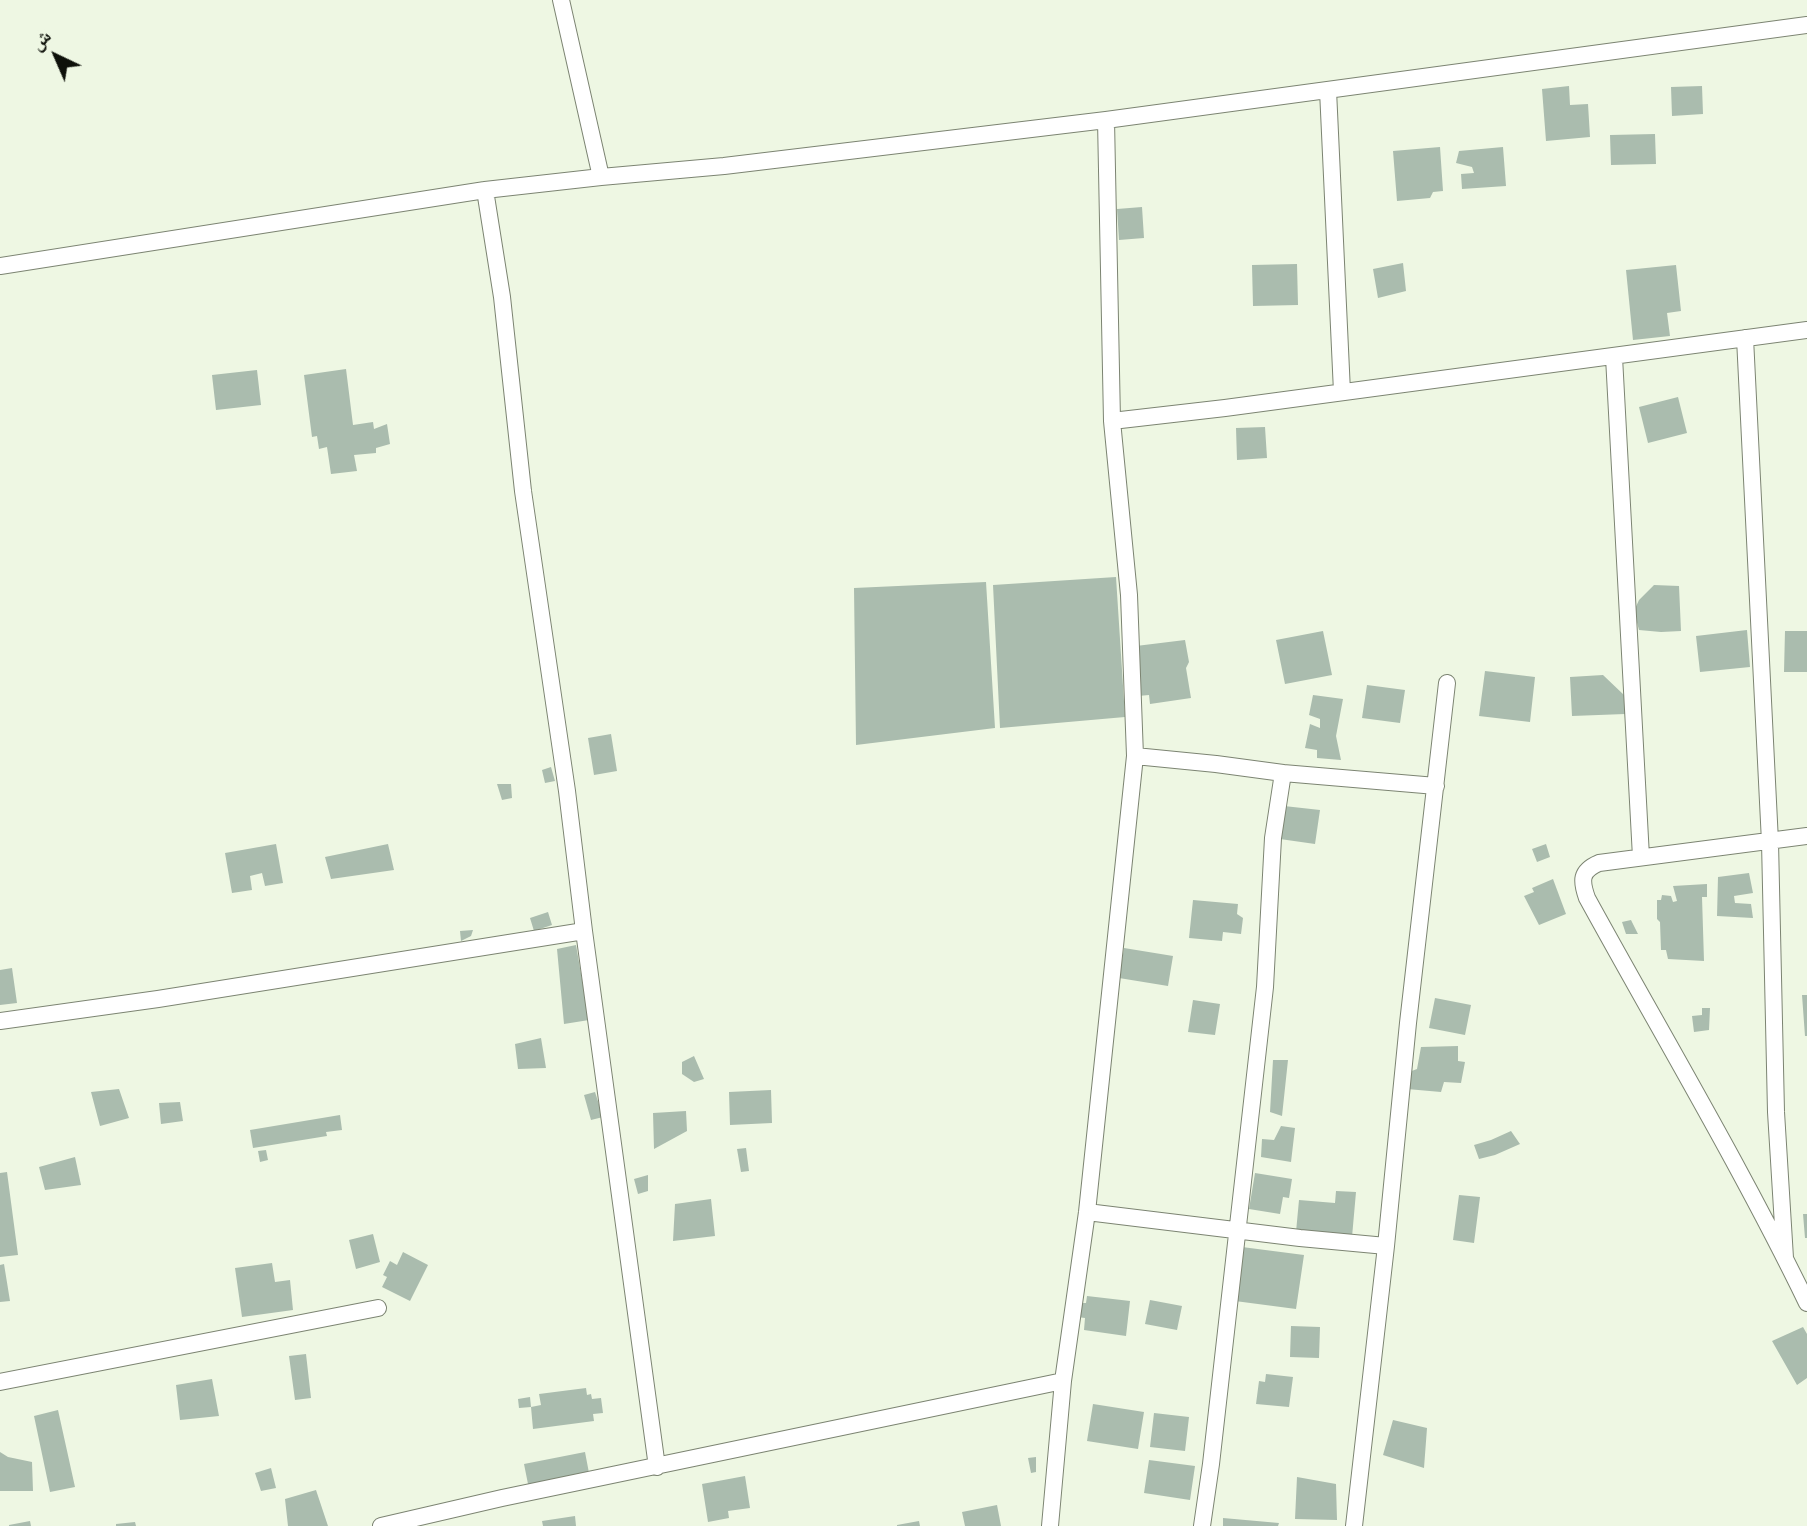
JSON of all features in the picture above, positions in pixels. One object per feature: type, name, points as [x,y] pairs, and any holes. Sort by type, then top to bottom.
[{"type":"street","points":[[561,0],[601,177]]},
{"type":"street","points":[[0,266],[485,190],[876,149],[1807,25]]},
{"type":"street","points":[[1328,90],[1342,392]]},
{"type":"street","points":[[1051,1526],[1063,1381],[1087,1212],[1135,756],[1129,595],[1112,421],[1106,120]]},
{"type":"street","points":[[485,190],[502,297],[523,491],[563,765],[657,1467]]},
{"type":"street","points":[[1112,421],[1807,330]]},
{"type":"street","points":[[1745,338],[1770,842],[1776,1112],[1785,1258]]},
{"type":"street","points":[[1614,357],[1641,857]]},
{"type":"street","points":[[1354,1526],[1447,682]]},
{"type":"street","points":[[1135,756],[1283,773],[1436,786]]},
{"type":"street","points":[[1202,1526],[1265,987],[1273,838],[1283,773]]},
{"type":"street","points":[[1807,836],[1599,863],[1589,867],[1583,885],[1587,898],[1718,1132],[1807,1303]]},
{"type":"street","points":[[0,1021],[158,999],[584,931]]},
{"type":"street","points":[[1087,1212],[1386,1246]]},
{"type":"street","points":[[0,1382],[378,1308]]},
{"type":"street","points":[[381,1526],[502,1498],[1063,1381]]},
{"type":"building","points":[[1569,86],[1570,105],[1588,104],[1590,137],[1546,141],[1542,89]]},
{"type":"building","points":[[1702,86],[1703,114],[1672,116],[1671,87]]},
{"type":"building","points":[[1655,134],[1656,164],[1611,165],[1610,135]]},
{"type":"building","points":[[1440,147],[1443,191],[1433,192],[1430,198],[1397,201],[1393,151]]},
{"type":"building","points":[[1503,147],[1506,186],[1462,189],[1461,174],[1474,173],[1472,167],[1456,163],[1459,151]]},
{"type":"building","points":[[1142,207],[1144,238],[1119,240],[1117,209]]},
{"type":"building","points":[[1403,263],[1406,291],[1378,298],[1373,269]]},
{"type":"building","points":[[1297,264],[1298,305],[1253,306],[1252,265]]},
{"type":"building","points":[[1676,265],[1681,311],[1667,313],[1670,336],[1633,340],[1626,270]]},
{"type":"building","points":[[346,369],[353,425],[373,422],[374,429],[387,424],[390,444],[376,448],[376,453],[354,455],[357,471],[331,474],[327,447],[319,449],[317,436],[312,437],[304,375]]},
{"type":"building","points":[[257,370],[261,405],[216,410],[212,375]]},
{"type":"building","points":[[1678,397],[1687,433],[1648,443],[1639,407]]},
{"type":"building","points":[[1265,427],[1267,458],[1237,460],[1236,428]]},
{"type":"building","points":[[1116,577],[1125,717],[1000,728],[993,585]]},
{"type":"building","points":[[986,582],[995,728],[856,745],[854,588]]},
{"type":"building","points":[[1654,585],[1679,586],[1681,631],[1639,630],[1634,611],[1639,600]]},
{"type":"building","points":[[1747,630],[1750,667],[1700,672],[1696,636]]},
{"type":"building","points":[[1323,631],[1332,675],[1285,684],[1276,640]]},
{"type":"building","points":[[1785,631],[1807,631],[1807,672],[1784,672]]},
{"type":"building","points":[[1185,640],[1191,698],[1150,704],[1149,695],[1138,696],[1136,646]]},
{"type":"building","points":[[1485,671],[1535,677],[1530,722],[1479,716]]},
{"type":"building","points":[[1603,675],[1624,695],[1625,714],[1572,716],[1570,677]]},
{"type":"building","points":[[1367,685],[1405,690],[1400,723],[1362,718]]},
{"type":"building","points":[[1313,695],[1343,699],[1336,736],[1341,760],[1317,758],[1317,750],[1305,748],[1310,724],[1320,728],[1320,719],[1309,715]]},
{"type":"building","points":[[611,734],[617,771],[594,775],[588,738]]},
{"type":"building","points":[[551,767],[555,781],[545,783],[542,770]]},
{"type":"building","points":[[497,784],[511,784],[512,798],[502,800]]},
{"type":"building","points":[[1284,806],[1320,810],[1315,844],[1280,839]]},
{"type":"building","points":[[276,844],[283,883],[265,886],[262,873],[250,876],[252,890],[232,893],[225,853]]},
{"type":"building","points":[[388,844],[394,870],[331,879],[325,857]]},
{"type":"building","points":[[1546,844],[1550,857],[1537,862],[1532,849]]},
{"type":"building","points":[[1749,873],[1753,893],[1734,896],[1735,903],[1751,904],[1753,918],[1717,916],[1718,877]]},
{"type":"building","points":[[1553,879],[1566,914],[1539,925],[1524,896],[1534,892],[1532,888]]},
{"type":"building","points":[[1707,884],[1707,897],[1702,897],[1704,961],[1668,959],[1666,950],[1661,950],[1657,900],[1661,900],[1662,895],[1671,896],[1673,902],[1677,901],[1673,886]]},
{"type":"building","points":[[1193,900],[1238,904],[1237,914],[1243,918],[1241,934],[1223,932],[1222,941],[1189,938]]},
{"type":"building","points":[[548,912],[552,925],[534,931],[530,918]]},
{"type":"building","points":[[1631,920],[1638,934],[1626,934],[1622,922]]},
{"type":"building","points":[[473,930],[471,936],[461,941],[460,931]]},
{"type":"building","points":[[576,945],[589,1020],[564,1024],[557,949]]},
{"type":"building","points":[[1124,948],[1173,956],[1168,986],[1119,978]]},
{"type":"building","points":[[12,968],[17,1003],[0,1005],[0,970]]},
{"type":"building","points":[[1802,995],[1807,995],[1807,1036],[1805,1036]]},
{"type":"building","points":[[1435,998],[1471,1005],[1465,1035],[1429,1028]]},
{"type":"building","points":[[1193,1000],[1220,1004],[1215,1035],[1188,1032]]},
{"type":"building","points":[[1702,1008],[1710,1008],[1709,1030],[1694,1032],[1692,1016],[1702,1015]]},
{"type":"building","points":[[541,1038],[546,1068],[518,1069],[515,1044]]},
{"type":"building","points":[[1458,1046],[1458,1061],[1465,1062],[1461,1083],[1444,1082],[1441,1092],[1407,1089],[1409,1072],[1417,1069],[1421,1047]]},
{"type":"building","points":[[694,1056],[704,1079],[694,1082],[682,1074],[682,1062]]},
{"type":"building","points":[[1273,1060],[1288,1060],[1282,1116],[1270,1112]]},
{"type":"building","points":[[119,1089],[129,1118],[100,1126],[91,1092]]},
{"type":"building","points":[[771,1090],[772,1123],[730,1125],[729,1092]]},
{"type":"building","points":[[595,1092],[603,1117],[591,1120],[584,1095]]},
{"type":"building","points":[[180,1102],[183,1121],[161,1124],[159,1103]]},
{"type":"building","points":[[686,1111],[687,1131],[654,1149],[653,1113]]},
{"type":"building","points":[[340,1115],[342,1130],[326,1132],[327,1136],[253,1148],[250,1130]]},
{"type":"building","points":[[1281,1126],[1295,1128],[1291,1162],[1261,1157],[1262,1139],[1274,1140]]},
{"type":"building","points":[[1511,1131],[1520,1144],[1479,1159],[1474,1145]]},
{"type":"building","points":[[746,1148],[749,1171],[741,1172],[737,1149]]},
{"type":"building","points":[[266,1150],[268,1160],[260,1162],[258,1151]]},
{"type":"building","points":[[75,1157],[81,1185],[45,1190],[39,1167]]},
{"type":"building","points":[[7,1172],[18,1255],[0,1257],[0,1173]]},
{"type":"building","points":[[1255,1173],[1292,1179],[1289,1198],[1283,1197],[1280,1214],[1249,1209]]},
{"type":"building","points":[[648,1175],[648,1191],[638,1194],[634,1179]]},
{"type":"building","points":[[1336,1191],[1356,1192],[1352,1237],[1296,1232],[1299,1200],[1335,1203]]},
{"type":"building","points":[[1459,1195],[1480,1197],[1474,1243],[1453,1240]]},
{"type":"building","points":[[711,1199],[715,1236],[673,1241],[675,1204]]},
{"type":"building","points":[[1803,1214],[1807,1214],[1807,1238],[1805,1238]]},
{"type":"building","points":[[373,1234],[380,1262],[356,1269],[349,1240]]},
{"type":"building","points":[[1242,1247],[1304,1255],[1296,1309],[1235,1301]]},
{"type":"building","points":[[403,1252],[428,1265],[410,1301],[382,1287],[387,1277],[383,1275],[390,1261],[397,1265]]},
{"type":"building","points":[[272,1263],[275,1282],[290,1280],[293,1310],[242,1317],[235,1268]]},
{"type":"building","points":[[4,1264],[10,1301],[0,1302],[0,1265]]},
{"type":"building","points":[[1087,1296],[1130,1301],[1126,1336],[1084,1330],[1085,1318],[1077,1317],[1079,1303],[1086,1303]]},
{"type":"building","points":[[1150,1300],[1182,1306],[1177,1330],[1145,1324]]},
{"type":"building","points":[[1291,1326],[1320,1327],[1319,1358],[1290,1357]]},
{"type":"building","points":[[1803,1327],[1807,1334],[1807,1378],[1797,1385],[1772,1341]]},
{"type":"building","points":[[306,1354],[311,1398],[295,1400],[289,1356]]},
{"type":"building","points":[[1266,1374],[1293,1377],[1289,1407],[1256,1404],[1259,1381],[1265,1382]]},
{"type":"building","points":[[212,1379],[219,1416],[180,1420],[176,1385]]},
{"type":"building","points":[[586,1388],[587,1395],[591,1394],[592,1399],[601,1398],[603,1413],[593,1414],[594,1421],[533,1429],[531,1407],[541,1405],[539,1394]]},
{"type":"building","points":[[530,1397],[531,1407],[519,1408],[518,1399]]},
{"type":"building","points":[[1093,1404],[1144,1412],[1138,1449],[1087,1441]]},
{"type":"building","points":[[58,1410],[75,1487],[50,1492],[34,1416]]},
{"type":"building","points":[[1154,1413],[1189,1417],[1185,1451],[1150,1447]]},
{"type":"building","points":[[1393,1420],[1427,1428],[1424,1468],[1383,1455]]},
{"type":"building","points":[[0,1452],[8,1457],[32,1462],[33,1491],[0,1491]]},
{"type":"building","points":[[585,1452],[589,1473],[528,1484],[524,1464]]},
{"type":"building","points":[[1036,1457],[1036,1472],[1031,1473],[1028,1458]]},
{"type":"building","points":[[1149,1460],[1195,1466],[1190,1500],[1144,1493]]},
{"type":"building","points":[[271,1468],[276,1488],[261,1491],[255,1473]]},
{"type":"building","points":[[745,1476],[750,1508],[728,1511],[729,1518],[708,1522],[702,1484]]},
{"type":"building","points":[[1297,1477],[1336,1484],[1337,1520],[1295,1519]]},
{"type":"building","points":[[316,1490],[328,1526],[288,1526],[285,1499]]},
{"type":"building","points":[[997,1505],[1001,1526],[965,1526],[962,1512]]},
{"type":"building","points":[[575,1516],[576,1526],[543,1526],[542,1521]]},
{"type":"building","points":[[1223,1518],[1279,1523],[1278,1526],[1223,1526]]},
{"type":"building","points":[[30,1521],[31,1526],[9,1526],[9,1525]]},
{"type":"building","points":[[919,1521],[920,1526],[897,1526],[897,1525]]},
{"type":"building","points":[[135,1522],[136,1526],[116,1526],[116,1524]]}]
